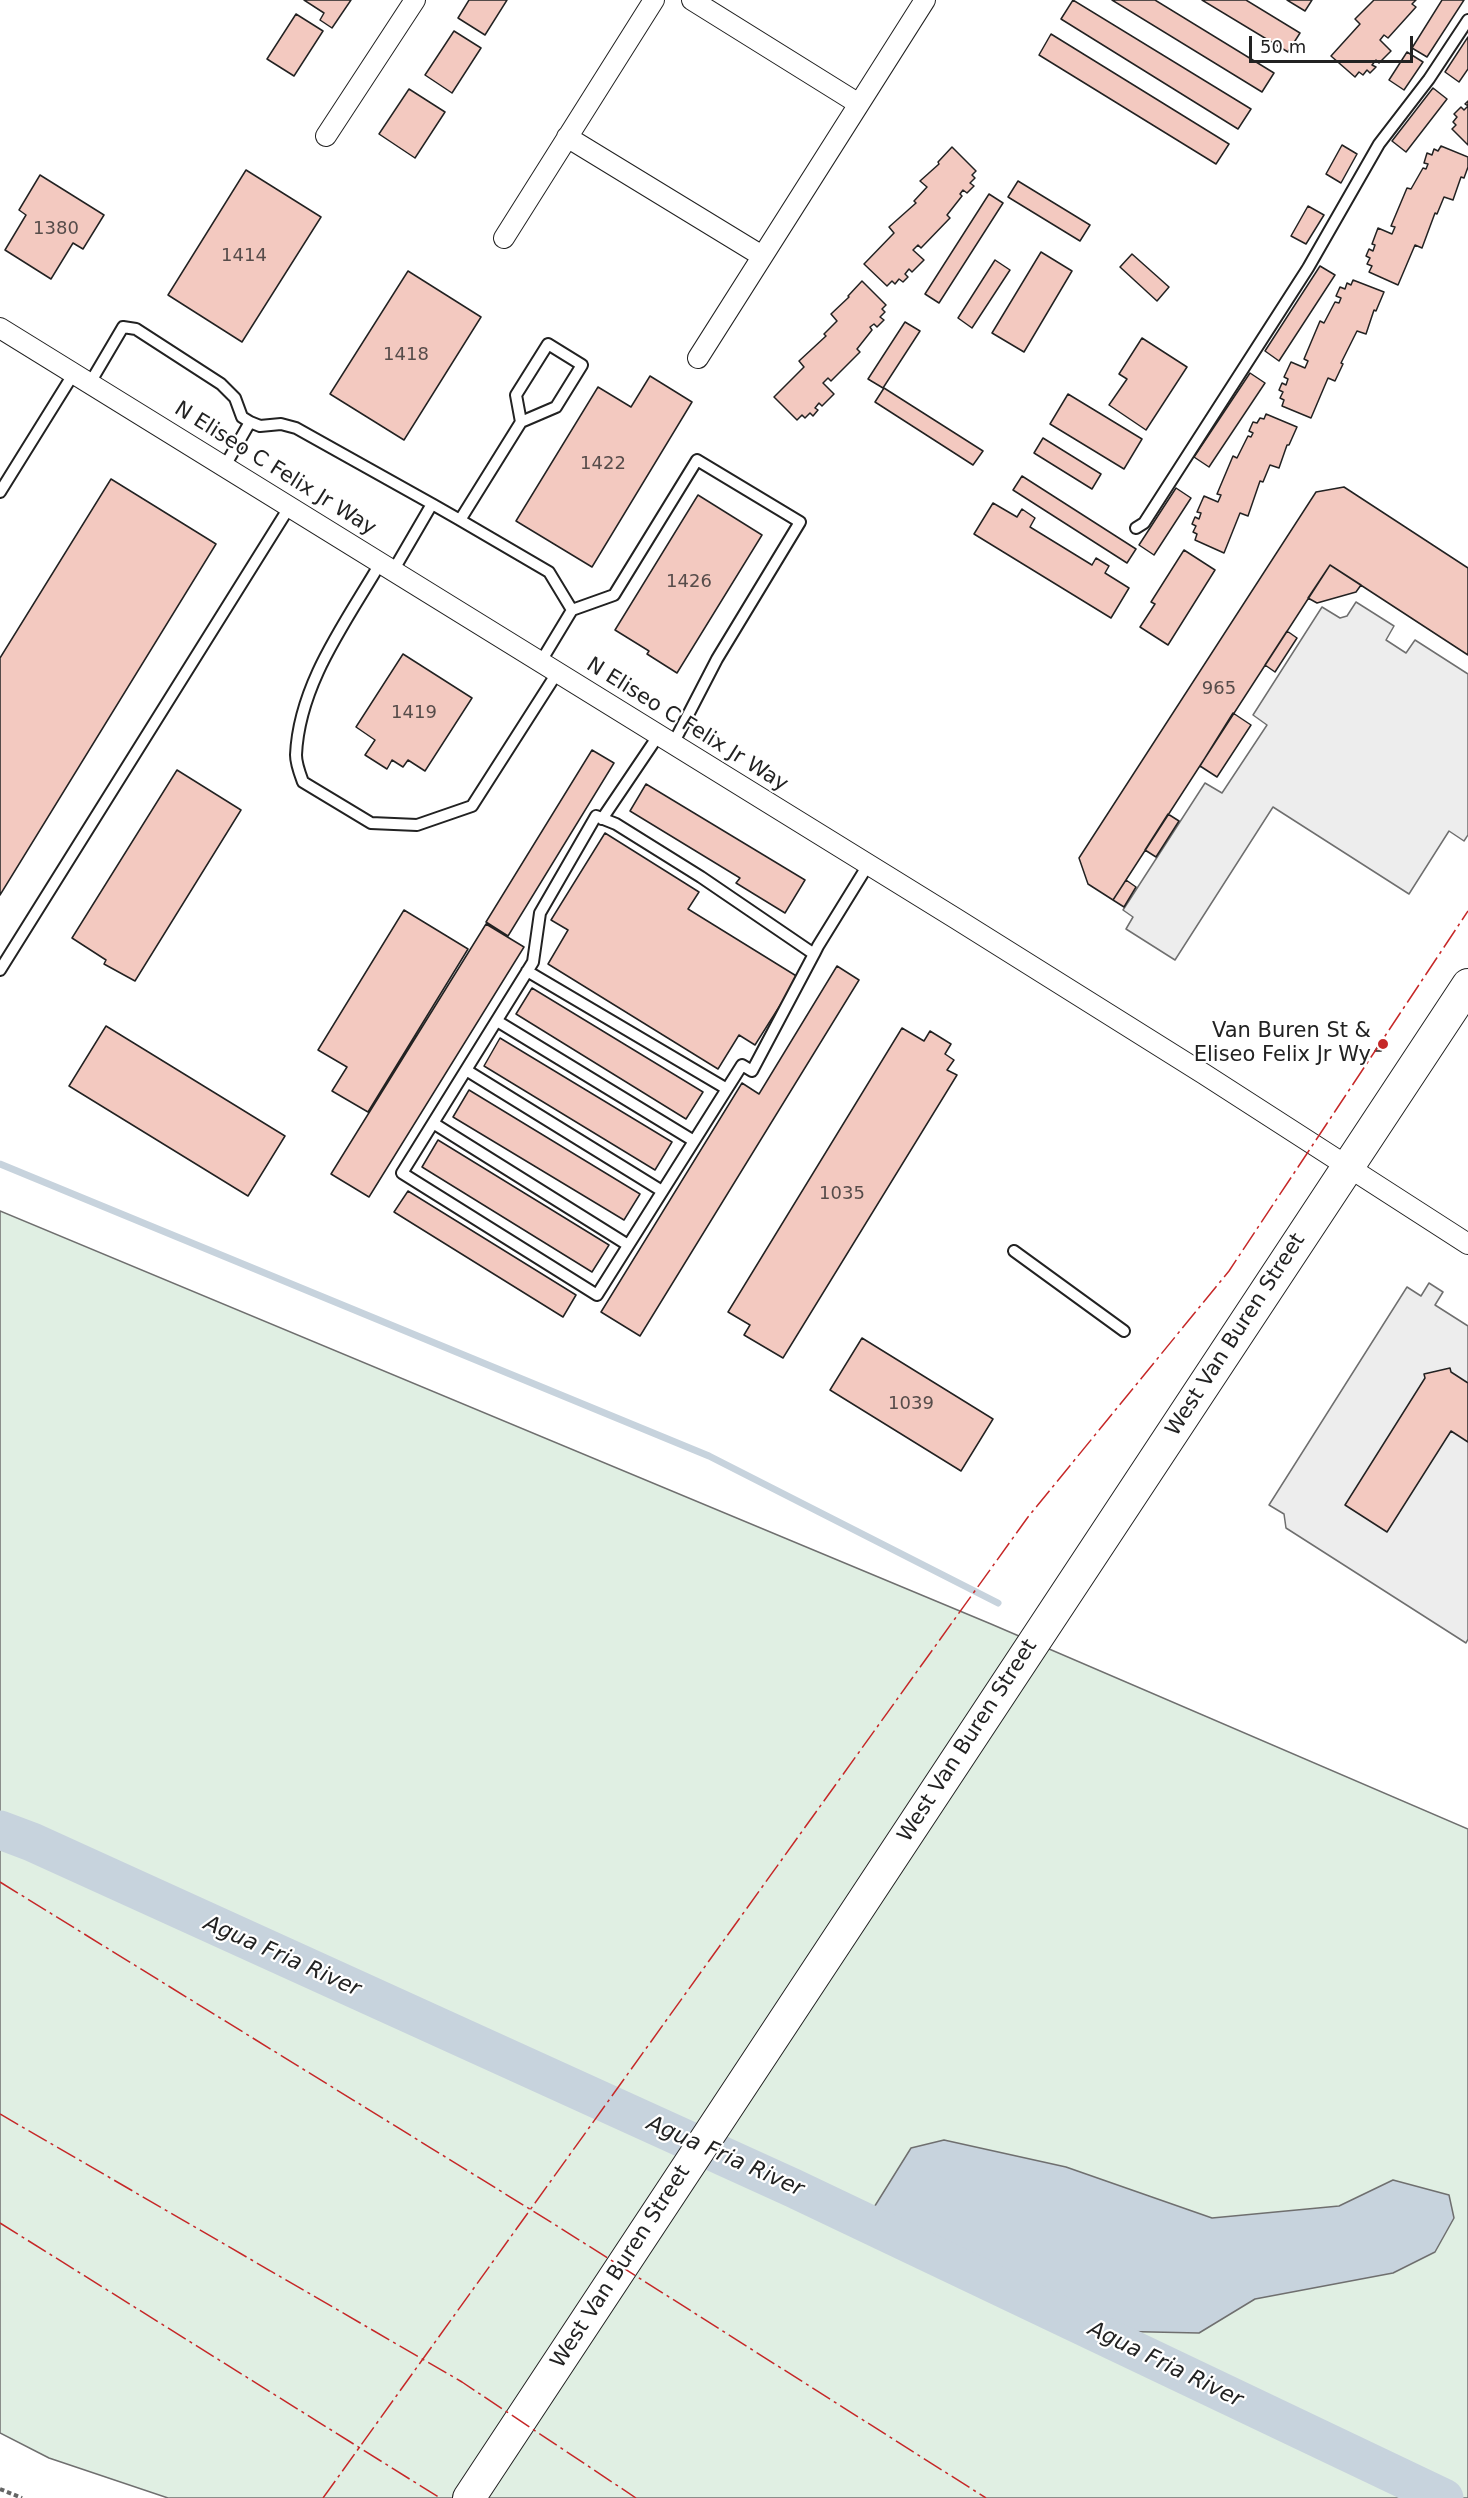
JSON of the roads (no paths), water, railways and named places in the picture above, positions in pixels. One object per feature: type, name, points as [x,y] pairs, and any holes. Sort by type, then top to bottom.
[{"type":"main road","name":"West Van Buren Street","points":[[469,2498],[1468,985]]},
{"type":"street","points":[[326,136],[415,0]]},
{"type":"street","points":[[504,238],[654,0]]},
{"type":"street","points":[[692,0],[860,104]]},
{"type":"street","points":[[698,358],[925,0]]},
{"type":"street","points":[[567,137],[762,256]]},
{"type":"street","name":"N Eliseo C Felix Jr Way","points":[[0,328],[1204,1074],[1468,1244]]},
{"type":"lane","points":[[1136,528],[1144,524],[1308,268],[1379,144],[1429,79],[1468,20]]},
{"type":"lane","points":[[0,492],[82,378],[123,327],[136,329],[221,384],[235,398],[242,417],[250,422],[260,426],[281,423],[296,428],[549,572],[572,610]]},
{"type":"lane","points":[[460,520],[521,422],[556,407],[582,365],[548,344],[516,395],[521,422]]},
{"type":"lane","points":[[225,466],[250,422]]},
{"type":"lane","points":[[540,663],[572,610],[614,595],[697,460],[800,522],[665,740],[602,819]]},
{"type":"lane","points":[[432,504],[324,659],[303,710],[296,758],[303,782],[372,823],[417,825],[472,806],[557,673]]},
{"type":"lane","points":[[0,970],[290,506]]},
{"type":"lane","points":[[814,954],[700,877],[616,824],[596,816],[540,914],[533,962],[402,1173],[597,1295],[742,1065],[752,1071],[814,954],[868,865]]},
{"type":"lane","points":[[527,971],[727,1089]]},
{"type":"lane","points":[[496,1021],[694,1141]]},
{"type":"lane","points":[[466,1070],[662,1191]]},
{"type":"lane","points":[[433,1123],[628,1245]]},
{"type":"lane","points":[[1014,1251],[1124,1331]]},
{"type":"waterway","points":[[0,1164],[709,1456],[998,1603]]},
{"type":"waterway","name":"Agua Fria River","points":[[0,1830],[32,1842],[793,2188],[1444,2498]]},
{"type":"place","name":"Van Buren St & Eliseo Felix Jr Wy","points":[[1383,1044]]}]
